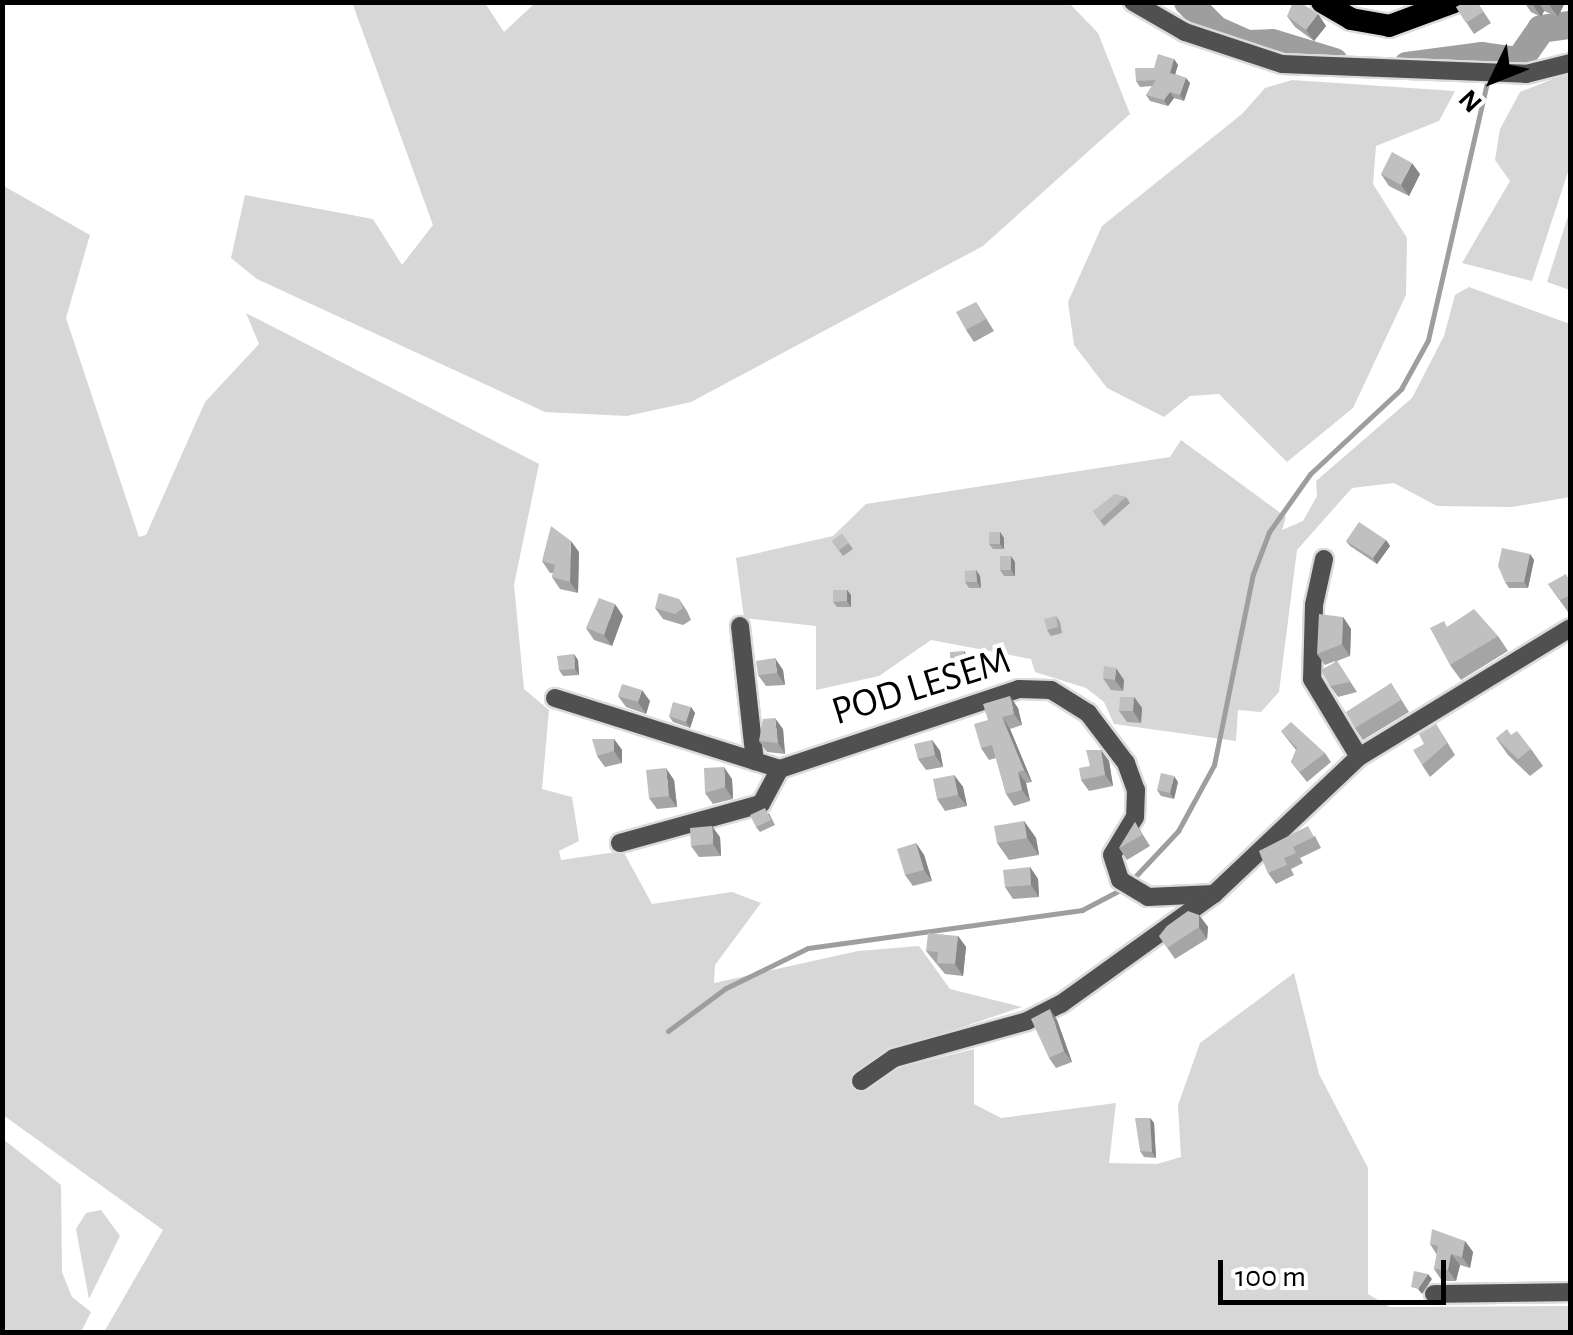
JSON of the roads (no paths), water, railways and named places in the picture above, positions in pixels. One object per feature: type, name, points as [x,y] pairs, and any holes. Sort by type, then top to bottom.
[{"type":"main road","points":[[1322,2],[1351,20],[1390,26],[1454,2]]},
{"type":"street","points":[[1133,2],[1185,32],[1282,64],[1526,74],[1570,63]]},
{"type":"street","points":[[1324,559],[1314,605],[1312,679],[1359,757]]},
{"type":"street","points":[[740,626],[755,761]]},
{"type":"street","points":[[861,1081],[894,1058],[1027,1021],[1061,1004],[1214,894],[1359,757],[1570,628]]},
{"type":"street","name":"POD LESEM","points":[[780,769],[1019,689],[1051,690],[1088,712],[1126,762],[1136,790],[1134,817],[1112,855],[1120,880],[1148,896],[1214,894]]},
{"type":"street","points":[[556,698],[780,769],[761,804],[620,843]]},
{"type":"street","points":[[1434,1294],[1570,1292]]},
{"type":"waterway","points":[[1188,2],[1216,30],[1247,44],[1272,43],[1334,62]]},
{"type":"waterway","points":[[1407,66],[1482,56],[1519,61],[1541,29],[1570,25]]},
{"type":"waterway","points":[[1131,881],[1178,831],[1214,765],[1253,574],[1269,532],[1310,474],[1401,389],[1428,340],[1488,77]]},
{"type":"waterway","points":[[668,1031],[726,988],[808,948],[1082,910],[1120,890]]}]
